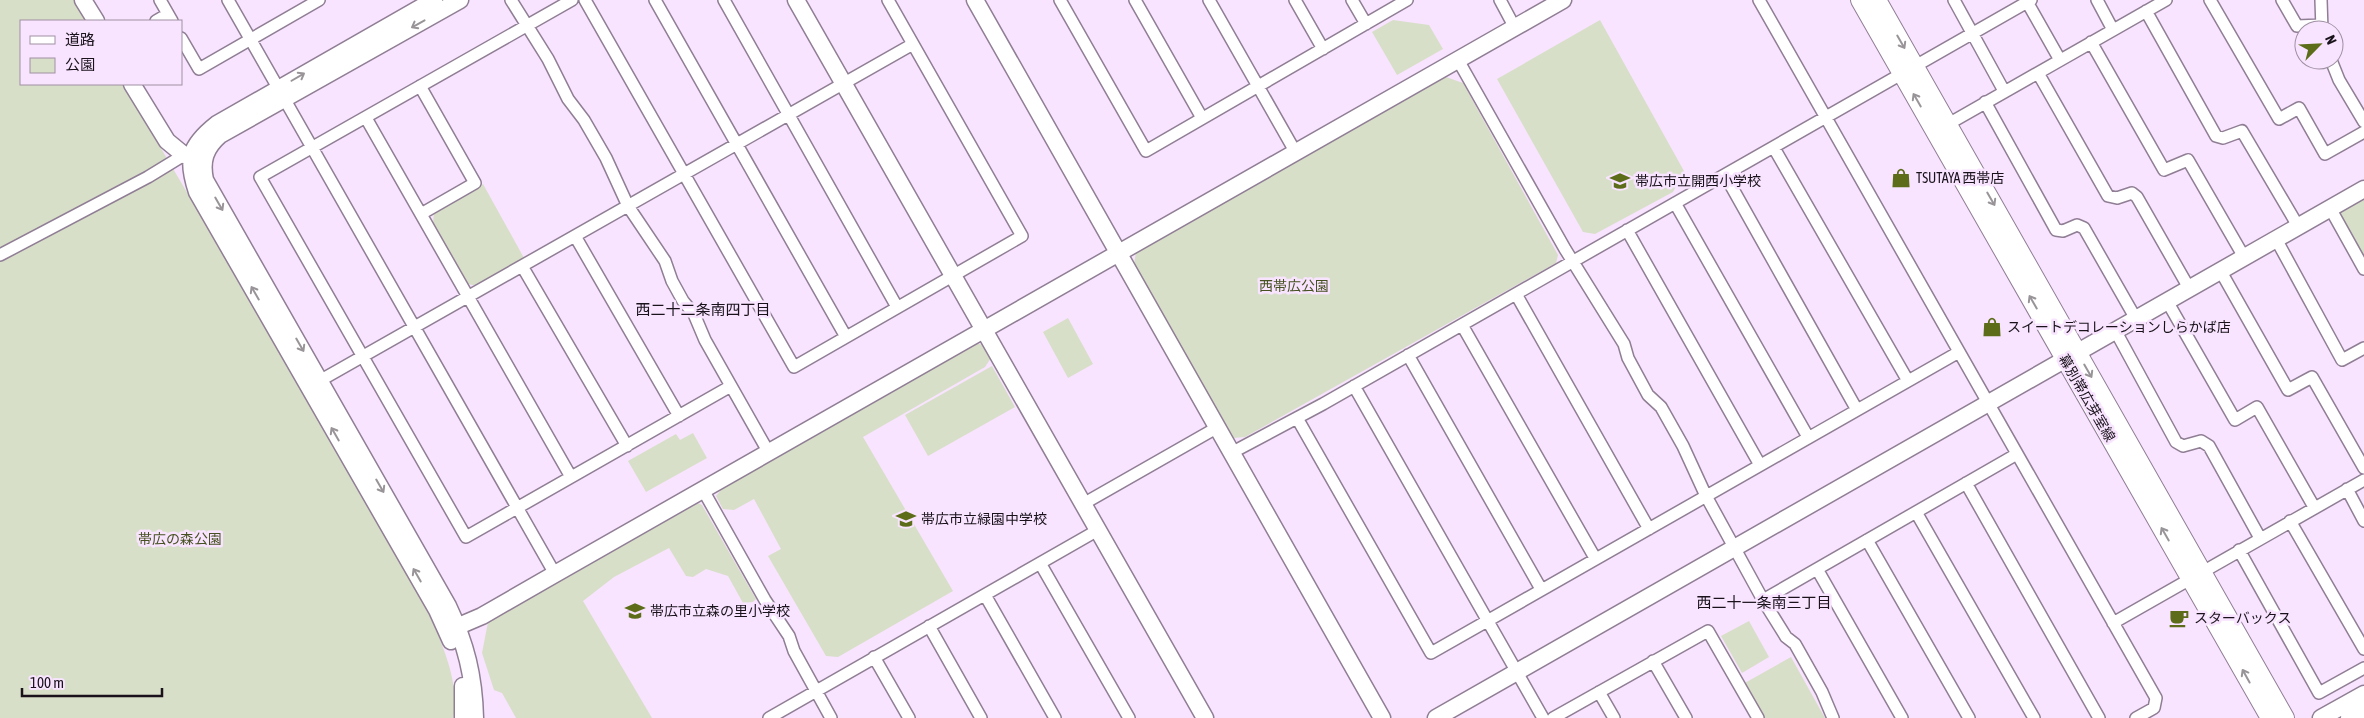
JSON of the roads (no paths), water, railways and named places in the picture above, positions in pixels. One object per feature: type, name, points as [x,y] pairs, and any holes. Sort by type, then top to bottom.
[{"type":"main road","name":"幕別帯広芽室線","points":[[1860,0],[1908,70],[2196,574],[2285,718]]},
{"type":"main road","name":"幕別帯広芽室線","points":[[1878,0],[1908,70]]},
{"type":"main road","name":"幕別帯広芽室線","points":[[2196,574],[2270,718]]},
{"type":"street","points":[[84,0],[95,20]]},
{"type":"street","points":[[160,0],[170,18]]},
{"type":"street","points":[[228,0],[516,508],[556,574]]},
{"type":"street","points":[[182,40],[199,69],[250,40],[302,4],[319,0]]},
{"type":"street","points":[[0,256],[148,177],[193,157],[220,135],[282,93],[434,0]]},
{"type":"street","points":[[282,93],[460,0]]},
{"type":"street","points":[[511,0],[548,59],[568,99],[584,120],[606,158],[614,180],[628,206],[665,261],[672,281],[683,301],[694,314],[705,340],[769,453]]},
{"type":"street","points":[[572,0],[260,177],[466,537],[732,386]]},
{"type":"street","points":[[585,0],[794,367],[1022,236],[888,0]]},
{"type":"street","points":[[655,0],[846,337]]},
{"type":"street","points":[[724,0],[897,307]]},
{"type":"street","points":[[796,0],[1204,718]]},
{"type":"street","points":[[1060,0],[1146,151],[1407,0]]},
{"type":"street","points":[[1135,0],[1202,118]]},
{"type":"street","points":[[1209,0],[1296,153]]},
{"type":"street","points":[[1295,0],[1323,49]]},
{"type":"street","points":[[1352,0],[1366,24]]},
{"type":"street","points":[[1500,0],[1515,28]]},
{"type":"street","points":[[452,629],[482,616],[1563,0]]},
{"type":"street","points":[[1759,0],[2156,698],[2154,708],[2136,718]]},
{"type":"street","points":[[1954,0],[2004,91]]},
{"type":"street","points":[[2097,0],[2113,30]]},
{"type":"street","points":[[1941,128],[2166,0]]},
{"type":"street","points":[[2210,0],[2279,119],[2299,108],[2325,154],[2364,132]]},
{"type":"street","points":[[2282,0],[2294,21]]},
{"type":"street","points":[[2320,0],[2321,20]]},
{"type":"street","points":[[1233,452],[1462,325],[2028,1],[2060,60]]},
{"type":"street","points":[[981,2],[1119,253],[1382,718]]},
{"type":"street","points":[[2146,12],[2216,136],[2224,138],[2242,131],[2298,226]]},
{"type":"street","points":[[2091,42],[2164,170],[2188,160],[2244,257]]},
{"type":"street","points":[[314,384],[913,44]]},
{"type":"street","points":[[1458,60],[1572,261],[1620,337],[1648,395],[1661,407],[1706,496],[1763,600],[1786,637],[1795,644],[1822,692],[1833,718]]},
{"type":"street","points":[[2334,70],[2362,116]]},
{"type":"street","points":[[2038,73],[2108,196],[2117,198],[2132,193],[2137,197],[2189,288]]},
{"type":"street","points":[[133,85],[167,141],[193,157],[437,610],[452,629],[474,683],[475,718]]},
{"type":"street","points":[[420,86],[475,183],[421,214]]},
{"type":"street","points":[[1985,102],[2056,230],[2063,231],[2077,225],[2084,228],[2136,318]]},
{"type":"street","points":[[366,118],[571,477]]},
{"type":"street","points":[[1774,148],[1908,381]]},
{"type":"street","points":[[1725,175],[1857,410]]},
{"type":"street","points":[[1436,718],[2364,189]]},
{"type":"street","points":[[1675,202],[1808,437]]},
{"type":"street","points":[[2330,208],[2364,269]]},
{"type":"street","points":[[1627,230],[1760,465]]},
{"type":"street","points":[[575,236],[679,416]]},
{"type":"street","points":[[2276,239],[2342,360],[2364,348]]},
{"type":"street","points":[[522,266],[627,446]]},
{"type":"street","points":[[2220,270],[2288,390],[2312,377],[2364,468]]},
{"type":"street","points":[[1516,294],[1649,529]]},
{"type":"street","points":[[2167,301],[2235,420],[2257,407],[2314,507]]},
{"type":"street","points":[[1462,325],[1595,558]]},
{"type":"street","points":[[2115,330],[2176,442],[2183,446],[2201,441],[2209,446],[2260,538]]},
{"type":"street","points":[[1297,418],[1431,653],[1959,352]]},
{"type":"street","points":[[1408,355],[1541,589]]},
{"type":"street","points":[[1354,386],[1543,718]]},
{"type":"street","points":[[1083,504],[1218,427]]},
{"type":"street","points":[[1763,600],[2017,454]]},
{"type":"street","points":[[2113,623],[2364,480]]},
{"type":"street","points":[[1966,483],[2099,718]]},
{"type":"street","points":[[2346,489],[2364,521]]},
{"type":"street","points":[[703,490],[765,600],[789,636],[794,651],[831,718]]},
{"type":"street","points":[[1916,512],[2034,718]]},
{"type":"street","points":[[2290,521],[2364,649]]},
{"type":"street","points":[[769,718],[1098,530]]},
{"type":"street","points":[[1867,540],[1969,718]]},
{"type":"street","points":[[2239,550],[2319,693],[2364,668]]},
{"type":"street","points":[[1040,563],[1129,718]]},
{"type":"street","points":[[1817,568],[1902,718]]},
{"type":"street","points":[[985,595],[1055,718]]},
{"type":"street","points":[[929,626],[981,718]]},
{"type":"street","points":[[452,629],[464,694],[463,718]]},
{"type":"street","points":[[1553,718],[1708,631],[1758,718]]},
{"type":"street","points":[[874,657],[909,718]]},
{"type":"street","points":[[1653,661],[1686,718]]},
{"type":"street","points":[[1599,692],[1614,718]]},
{"type":"street","points":[[2321,718],[2364,695]]},
{"type":"street","points":[[2349,718],[2364,709]]},
{"type":"place","name":"TSUTAYA 西帯店","points":[[1901,178]]},
{"type":"place","name":"帯広市立開西小学校","points":[[1620,181]]},
{"type":"place","name":"スイートデコレーションしらかば店","points":[[1992,327]]},
{"type":"place","name":"帯広市立緑園中学校","points":[[906,519]]},
{"type":"place","name":"帯広市立森の里小学校","points":[[635,611]]},
{"type":"place","name":"スターバックス","points":[[2179,618]]},
{"type":"district","name":"西二十二条南四丁目","points":[[703,309]]},
{"type":"district","name":"西二十一条南三丁目","points":[[1764,602]]},
{"type":"park label","name":"西帯広公園","points":[[1294,286]]},
{"type":"park label","name":"帯広の森公園","points":[[180,539]]}]
